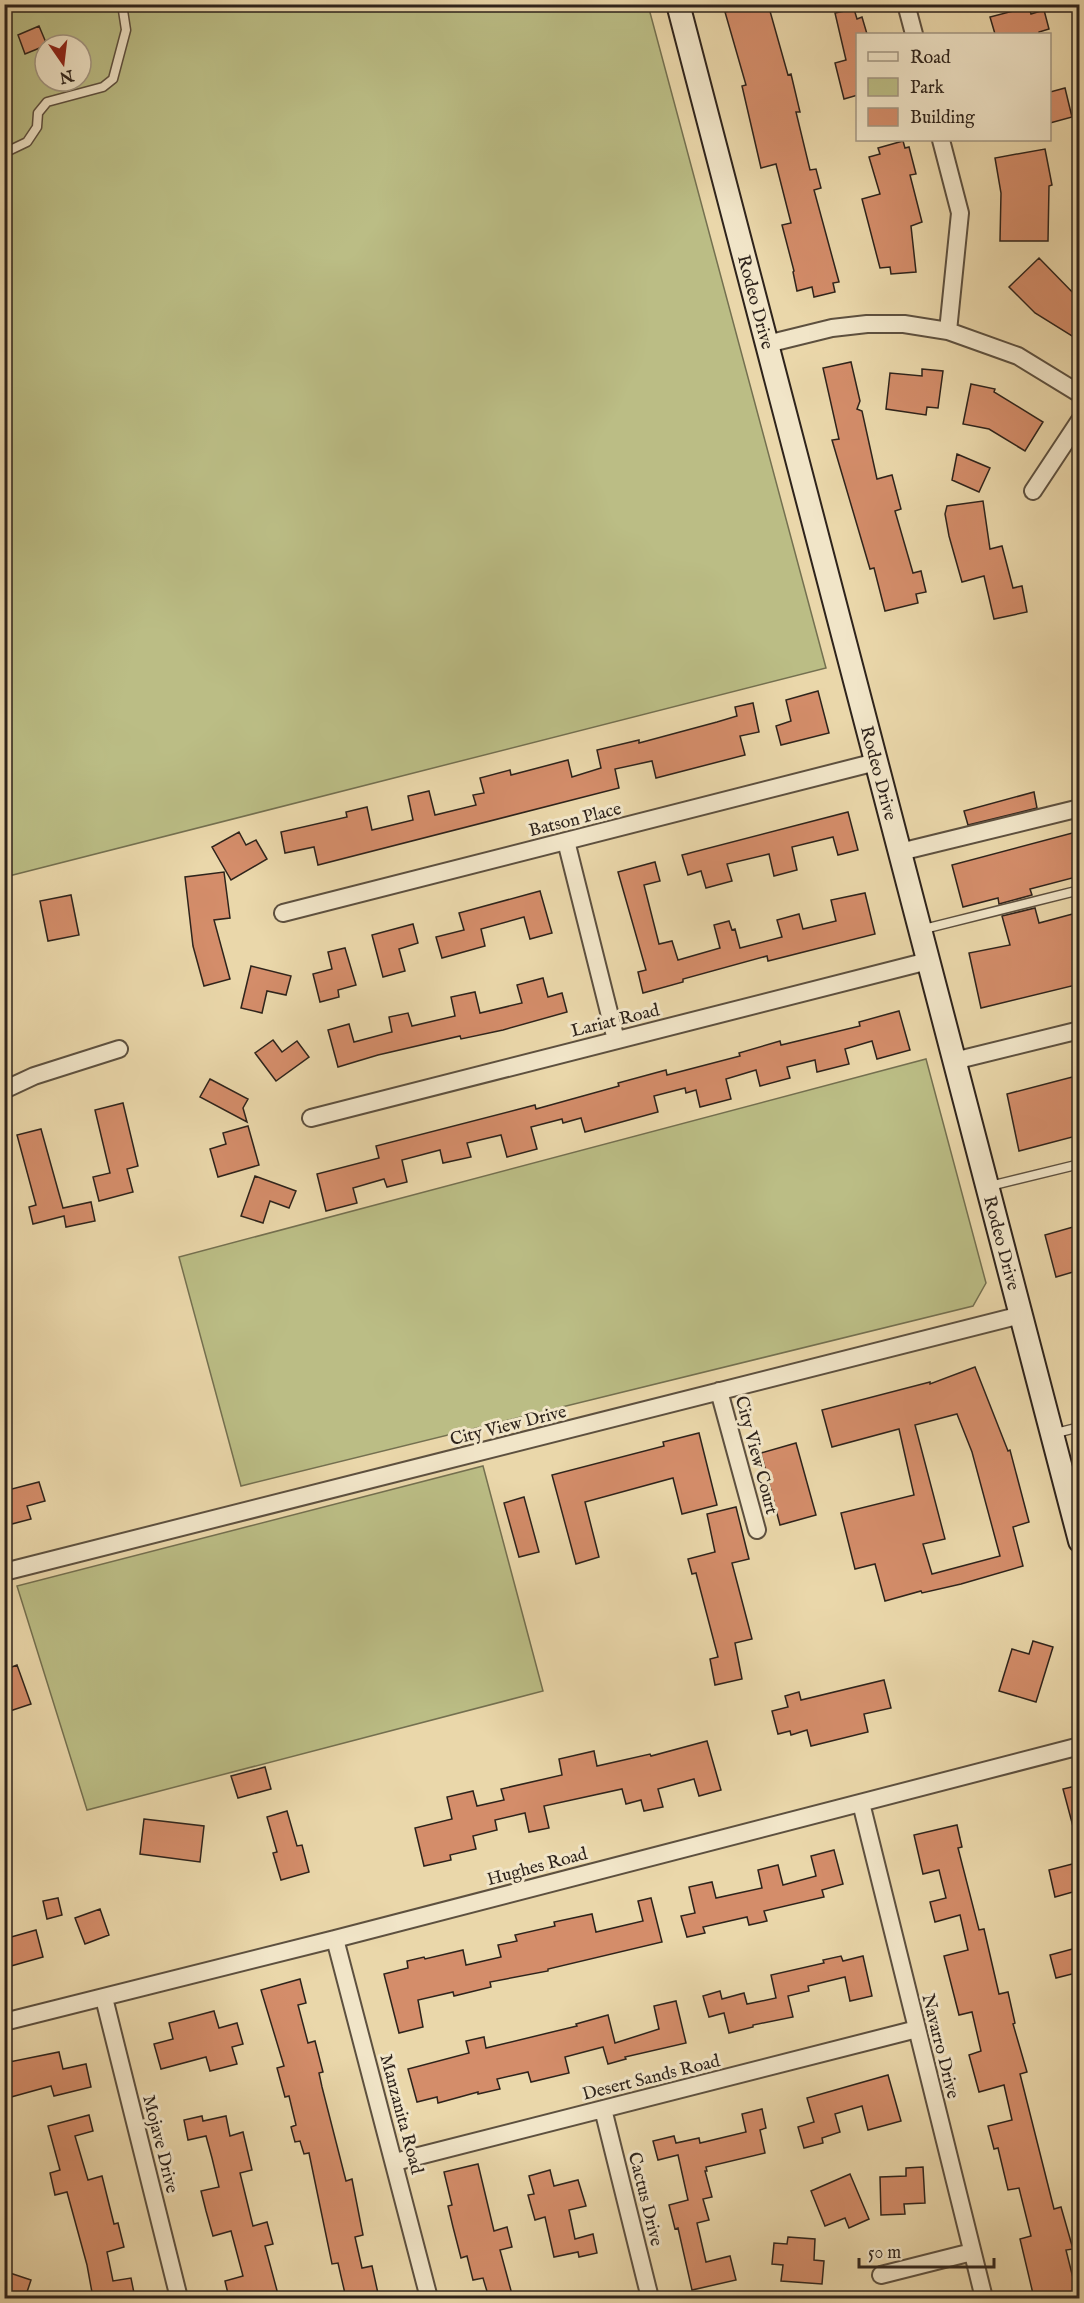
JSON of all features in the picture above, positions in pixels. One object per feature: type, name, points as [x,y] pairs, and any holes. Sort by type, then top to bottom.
[{"type":"street","name":"Rodeo Drive","points":[[678,4],[1080,1540]]},
{"type":"street","points":[[906,4],[914,33]]},
{"type":"street","points":[[941,141],[960,213],[948,331]]},
{"type":"street","points":[[767,344],[831,328],[867,324],[904,324],[948,331],[1018,356],[1080,394]]},
{"type":"street","points":[[1033,491],[1080,420]]},
{"type":"street","name":"Batson Place","points":[[283,913],[876,762]]},
{"type":"street","points":[[900,852],[1080,808]]},
{"type":"street","points":[[566,841],[616,1040]]},
{"type":"street","name":"Lariat Road","points":[[311,1118],[928,961]]},
{"type":"street","points":[[954,1061],[1080,1030]]},
{"type":"street","points":[[4,1090],[34,1076],[119,1049]]},
{"type":"street","name":"City View Drive","points":[[4,1572],[1020,1315]]},
{"type":"street","name":"City View Court","points":[[719,1391],[757,1530]]},
{"type":"street","name":"Hughes Road","points":[[4,2022],[335,1939],[1080,1746]]},
{"type":"street","name":"Navarro Drive","points":[[861,1803],[984,2298]]},
{"type":"street","name":"Manzanita Road","points":[[335,1939],[429,2298]]},
{"type":"street","name":"Mojave Drive","points":[[104,1998],[179,2298]]},
{"type":"street","name":"Desert Sands Road","points":[[394,2162],[917,2029]]},
{"type":"street","name":"Cactus Drive","points":[[603,2109],[650,2298]]},
{"type":"street","points":[[881,2275],[972,2252]]},
{"type":"lane","points":[[4,153],[27,142],[38,127],[38,113],[46,102],[103,87],[113,80],[126,30],[122,4]]},
{"type":"lane","points":[[920,930],[1080,890]]},
{"type":"lane","points":[[987,1186],[1080,1164]]},
{"type":"lane","points":[[1052,1435],[1080,1428]]},
{"type":"green space","points":[[5,5],[648,5],[826,668],[5,877]]},
{"type":"green space","points":[[926,1059],[986,1283],[973,1306],[241,1486],[179,1257]]},
{"type":"green space","points":[[483,1466],[543,1691],[87,1810],[17,1586]]},
{"type":"building","points":[[752,4],[768,4],[788,75],[791,74],[800,112],[796,112],[810,170],[816,169],[821,188],[814,190],[839,282],[833,283],[835,292],[814,297],[812,287],[797,291],[782,225],[791,223],[776,164],[761,168],[742,86],[746,85],[725,12]]},
{"type":"building","points":[[1029,7],[1031,14],[1044,10],[1049,29],[1039,33],[995,33],[990,17]]},
{"type":"building","points":[[854,9],[857,19],[862,17],[867,33],[856,33],[856,96],[844,99],[835,63],[846,60],[835,13]]},
{"type":"building","points":[[39,26],[42,33],[33,33],[33,51],[25,54],[18,35]]},
{"type":"building","points":[[1065,88],[1072,117],[1051,123],[1051,92]]},
{"type":"building","points":[[903,141],[905,148],[909,147],[916,174],[910,175],[922,222],[911,226],[916,272],[891,274],[890,267],[880,268],[862,199],[880,194],[869,157],[880,154],[878,148]]},
{"type":"building","points":[[1045,149],[1052,185],[1049,186],[1048,241],[1000,241],[1001,193],[995,158]]},
{"type":"building","points":[[1039,258],[1080,300],[1080,341],[1035,313],[1009,287]]},
{"type":"building","points":[[851,362],[860,401],[857,409],[862,411],[877,479],[892,475],[901,509],[895,511],[913,573],[921,571],[926,592],[916,594],[918,603],[885,611],[874,568],[870,569],[832,440],[839,439],[823,368]]},
{"type":"building","points":[[922,369],[943,371],[938,408],[927,407],[926,415],[886,409],[890,373],[922,376]]},
{"type":"building","points":[[971,384],[995,389],[994,392],[1043,422],[1025,451],[989,429],[963,424]]},
{"type":"building","points":[[957,454],[990,468],[979,492],[952,480]]},
{"type":"building","points":[[983,501],[990,549],[1002,546],[1013,588],[1022,586],[1027,612],[994,619],[984,576],[962,582],[949,536],[945,514],[947,506]]},
{"type":"building","points":[[818,691],[829,733],[781,745],[776,726],[791,721],[786,700]]},
{"type":"building","points":[[753,703],[759,732],[740,736],[745,755],[656,778],[652,761],[615,769],[619,788],[318,865],[314,847],[285,853],[281,832],[347,817],[346,812],[367,807],[372,830],[413,820],[408,796],[429,791],[435,815],[476,805],[473,795],[484,793],[480,778],[510,770],[511,775],[568,760],[572,777],[601,768],[597,750],[639,740],[639,743],[737,716],[735,707]]},
{"type":"building","points":[[1034,792],[1037,808],[968,825],[964,811]]},
{"type":"building","points":[[848,812],[858,850],[838,855],[833,837],[792,847],[797,870],[774,876],[769,854],[727,864],[732,881],[706,888],[701,871],[688,875],[682,855]]},
{"type":"building","points":[[1080,831],[1080,876],[1030,889],[1032,895],[999,904],[998,898],[963,907],[952,865]]},
{"type":"building","points":[[239,832],[246,845],[256,840],[267,859],[231,880],[212,847]]},
{"type":"building","points":[[655,862],[660,881],[644,885],[659,944],[672,941],[678,960],[720,948],[714,925],[729,921],[732,930],[735,929],[740,948],[782,937],[777,920],[799,914],[803,929],[836,921],[831,900],[865,893],[875,934],[768,961],[767,956],[683,979],[683,982],[643,993],[638,972],[646,970],[618,872]]},
{"type":"building","points":[[224,872],[230,918],[214,920],[230,979],[204,986],[193,946],[185,877]]},
{"type":"building","points":[[540,891],[552,933],[530,939],[524,917],[481,929],[485,946],[442,958],[436,937],[464,930],[459,913]]},
{"type":"building","points":[[71,895],[79,935],[48,941],[40,901]]},
{"type":"building","points":[[1035,908],[1039,923],[1080,912],[1080,984],[981,1008],[969,953],[1010,945],[1002,916]]},
{"type":"building","points":[[413,924],[418,943],[399,949],[405,971],[383,977],[372,935]]},
{"type":"building","points":[[345,948],[356,985],[338,990],[339,997],[320,1002],[313,974],[332,969],[328,952]]},
{"type":"building","points":[[251,966],[291,976],[286,995],[267,991],[262,1013],[241,1008]]},
{"type":"building","points":[[543,978],[548,997],[562,993],[567,1012],[503,1030],[461,1039],[460,1036],[338,1067],[328,1030],[349,1024],[354,1042],[392,1032],[389,1017],[408,1013],[412,1026],[455,1016],[451,997],[475,992],[480,1013],[522,1003],[517,985]]},
{"type":"building","points":[[899,1011],[910,1050],[877,1059],[872,1041],[845,1049],[849,1064],[817,1072],[815,1060],[787,1067],[790,1078],[760,1086],[756,1070],[726,1079],[731,1099],[700,1107],[696,1090],[686,1093],[685,1088],[654,1096],[658,1112],[585,1132],[581,1118],[563,1123],[562,1119],[531,1127],[537,1149],[507,1157],[501,1135],[467,1143],[471,1157],[443,1163],[440,1150],[402,1160],[407,1182],[387,1187],[384,1179],[353,1188],[357,1203],[326,1211],[317,1174],[379,1158],[376,1146],[535,1105],[536,1109],[619,1086],[618,1083],[666,1070],[667,1075],[740,1056],[739,1053],[780,1041],[781,1045],[860,1026],[859,1022]]},
{"type":"building","points":[[273,1040],[282,1052],[297,1041],[309,1057],[276,1081],[255,1053]]},
{"type":"building","points":[[1080,1075],[1080,1135],[1019,1151],[1007,1094]]},
{"type":"building","points":[[210,1079],[248,1099],[243,1108],[247,1122],[200,1097]]},
{"type":"building","points":[[123,1103],[138,1166],[127,1169],[133,1192],[99,1201],[93,1177],[110,1173],[95,1110]]},
{"type":"building","points":[[248,1126],[259,1165],[218,1177],[210,1149],[226,1144],[223,1133]]},
{"type":"building","points":[[41,1129],[63,1208],[91,1202],[95,1221],[66,1227],[64,1216],[33,1224],[29,1207],[36,1205],[17,1135]]},
{"type":"building","points":[[255,1176],[296,1191],[289,1208],[270,1201],[263,1223],[241,1216]]},
{"type":"building","points":[[1080,1225],[1080,1270],[1056,1277],[1045,1235]]},
{"type":"building","points":[[975,1367],[1008,1451],[1010,1450],[1029,1522],[1013,1527],[1023,1566],[961,1584],[922,1593],[921,1591],[885,1601],[875,1564],[855,1569],[841,1513],[914,1495],[899,1429],[832,1447],[822,1410],[930,1382],[930,1384]],"holes":[[[957,1414],[972,1452],[1000,1556],[932,1574],[923,1544],[945,1539],[915,1425]]]},
{"type":"building","points":[[699,1433],[717,1505],[682,1514],[673,1478],[585,1502],[599,1557],[576,1564],[552,1475],[664,1446],[663,1442]]},
{"type":"building","points":[[796,1443],[816,1515],[780,1525],[761,1453]]},
{"type":"building","points":[[39,1482],[45,1501],[27,1506],[31,1519],[8,1525],[4,1511],[4,1491]]},
{"type":"building","points":[[524,1497],[539,1552],[519,1557],[504,1503]]},
{"type":"building","points":[[736,1507],[749,1559],[732,1563],[752,1639],[735,1643],[742,1679],[715,1685],[710,1659],[718,1657],[696,1573],[692,1574],[688,1559],[715,1552],[707,1514]]},
{"type":"building","points":[[1033,1641],[1053,1647],[1036,1702],[999,1691],[1012,1649],[1029,1654]]},
{"type":"building","points":[[17,1665],[31,1704],[4,1713],[4,1670]]},
{"type":"building","points":[[884,1680],[891,1708],[864,1714],[868,1732],[811,1746],[807,1730],[791,1735],[790,1731],[778,1734],[772,1711],[788,1707],[785,1696],[799,1692],[801,1700]]},
{"type":"building","points":[[707,1741],[721,1790],[699,1796],[694,1779],[658,1789],[663,1807],[644,1811],[641,1800],[626,1804],[622,1789],[544,1806],[549,1828],[529,1832],[525,1813],[495,1820],[497,1830],[473,1836],[476,1849],[450,1855],[451,1860],[424,1866],[415,1828],[452,1819],[447,1797],[473,1791],[477,1806],[504,1800],[501,1789],[562,1775],[559,1759],[594,1751],[597,1766],[650,1754],[651,1756]]},
{"type":"building","points":[[265,1767],[271,1789],[238,1798],[231,1776]]},
{"type":"building","points":[[1080,1785],[1080,1833],[1075,1834],[1063,1789]]},
{"type":"building","points":[[287,1811],[297,1846],[302,1845],[309,1872],[281,1880],[273,1853],[277,1852],[267,1817]]},
{"type":"building","points":[[144,1819],[204,1826],[200,1862],[140,1854]]},
{"type":"building","points":[[957,1825],[962,1847],[958,1848],[979,1930],[984,1929],[999,1994],[1008,1992],[1015,2023],[1013,2024],[1027,2072],[1020,2074],[1054,2209],[1061,2207],[1073,2249],[1066,2250],[1078,2298],[1034,2298],[1020,2239],[1031,2236],[1019,2188],[1008,2190],[998,2148],[994,2149],[988,2126],[1012,2120],[1004,2085],[979,2092],[969,2055],[981,2051],[972,2012],[959,2015],[944,1956],[968,1950],[960,1915],[935,1922],[930,1902],[946,1898],[939,1870],[923,1874],[914,1835]]},
{"type":"building","points":[[834,1850],[843,1884],[822,1890],[824,1897],[764,1911],[767,1921],[749,1925],[747,1917],[703,1927],[705,1933],[687,1937],[681,1916],[695,1913],[689,1887],[712,1882],[716,1898],[762,1888],[758,1870],[778,1865],[783,1885],[816,1876],[811,1856]]},
{"type":"building","points":[[1080,1862],[1080,1890],[1055,1897],[1049,1870]]},
{"type":"building","points":[[58,1898],[62,1915],[47,1919],[43,1901]]},
{"type":"building","points":[[651,1898],[662,1942],[548,1969],[548,1971],[490,1982],[491,1987],[454,1996],[453,1992],[418,2000],[423,2027],[399,2033],[384,1974],[408,1968],[407,1961],[463,1950],[466,1965],[501,1957],[498,1945],[517,1941],[515,1935],[555,1926],[554,1922],[592,1914],[596,1932],[643,1921],[638,1901]]},
{"type":"building","points":[[100,1909],[109,1935],[85,1944],[75,1918]]},
{"type":"building","points":[[36,1930],[43,1957],[11,1966],[4,1939]]},
{"type":"building","points":[[1080,1947],[1080,1972],[1056,1978],[1050,1955]]},
{"type":"building","points":[[841,1956],[843,1961],[863,1956],[872,1996],[850,2001],[845,1977],[808,1986],[809,1991],[788,1996],[793,2017],[753,2025],[753,2027],[729,2033],[724,2013],[709,2017],[703,1996],[720,1991],[722,1999],[744,1993],[747,2004],[776,1998],[771,1975],[824,1963],[823,1960]]},
{"type":"building","points":[[300,1979],[306,2003],[298,2005],[308,2043],[315,2041],[323,2072],[319,2073],[322,2087],[346,2181],[352,2179],[363,2235],[355,2237],[362,2268],[372,2266],[379,2298],[346,2298],[338,2263],[332,2264],[309,2153],[304,2154],[300,2141],[295,2142],[291,2127],[296,2125],[289,2096],[285,2097],[277,2068],[284,2066],[261,1990]]},
{"type":"building","points":[[676,2001],[686,2043],[625,2057],[626,2059],[608,2064],[603,2047],[565,2057],[569,2073],[531,2082],[528,2072],[497,2079],[500,2089],[478,2094],[478,2092],[438,2103],[437,2097],[417,2102],[408,2069],[469,2053],[466,2041],[484,2037],[486,2048],[577,2026],[576,2024],[608,2015],[615,2043],[659,2029],[654,2006]]},
{"type":"building","points":[[214,2011],[219,2028],[237,2023],[243,2044],[232,2047],[237,2064],[210,2071],[206,2057],[161,2069],[154,2044],[173,2039],[169,2023]]},
{"type":"building","points":[[59,2052],[63,2069],[86,2064],[91,2087],[54,2096],[51,2086],[4,2099],[4,2063]]},
{"type":"building","points":[[888,2075],[901,2121],[868,2130],[862,2106],[835,2114],[840,2132],[822,2138],[823,2143],[804,2148],[798,2127],[814,2122],[807,2098]]},
{"type":"building","points":[[762,2109],[766,2128],[760,2130],[765,2153],[706,2167],[712,2197],[703,2199],[709,2220],[697,2223],[706,2262],[730,2256],[736,2280],[692,2290],[678,2228],[675,2229],[669,2205],[688,2200],[678,2155],[658,2160],[653,2141],[674,2136],[676,2143],[699,2138],[700,2143],[746,2132],[742,2114]]},
{"type":"building","points":[[89,2115],[93,2131],[75,2136],[88,2180],[102,2176],[114,2224],[118,2223],[124,2247],[107,2252],[113,2281],[131,2278],[135,2298],[117,2298],[117,2296],[93,2298],[87,2265],[67,2192],[55,2195],[50,2173],[60,2170],[48,2126]]},
{"type":"building","points":[[202,2116],[203,2121],[226,2116],[230,2136],[243,2132],[252,2170],[240,2173],[253,2226],[267,2222],[273,2244],[265,2246],[279,2298],[229,2298],[225,2281],[243,2276],[231,2231],[213,2236],[206,2211],[201,2191],[219,2187],[206,2136],[188,2140],[184,2120]]},
{"type":"building","points":[[478,2164],[494,2231],[507,2227],[512,2247],[500,2250],[513,2298],[489,2298],[483,2278],[473,2280],[467,2256],[461,2258],[448,2206],[452,2205],[444,2172]]},
{"type":"building","points":[[923,2167],[925,2203],[904,2204],[905,2214],[881,2215],[880,2177],[906,2176],[906,2168]]},
{"type":"building","points":[[550,2170],[554,2186],[578,2180],[586,2206],[569,2210],[575,2239],[593,2234],[597,2253],[579,2257],[578,2252],[554,2257],[545,2217],[535,2220],[528,2195],[534,2194],[529,2176]]},
{"type":"building","points":[[850,2174],[869,2219],[849,2228],[845,2218],[825,2226],[811,2191]]},
{"type":"building","points":[[788,2237],[815,2239],[814,2260],[824,2261],[822,2284],[781,2281],[783,2265],[772,2264],[774,2243],[787,2244]]},
{"type":"building","points":[[4,2271],[31,2280],[25,2298],[4,2298]]}]
